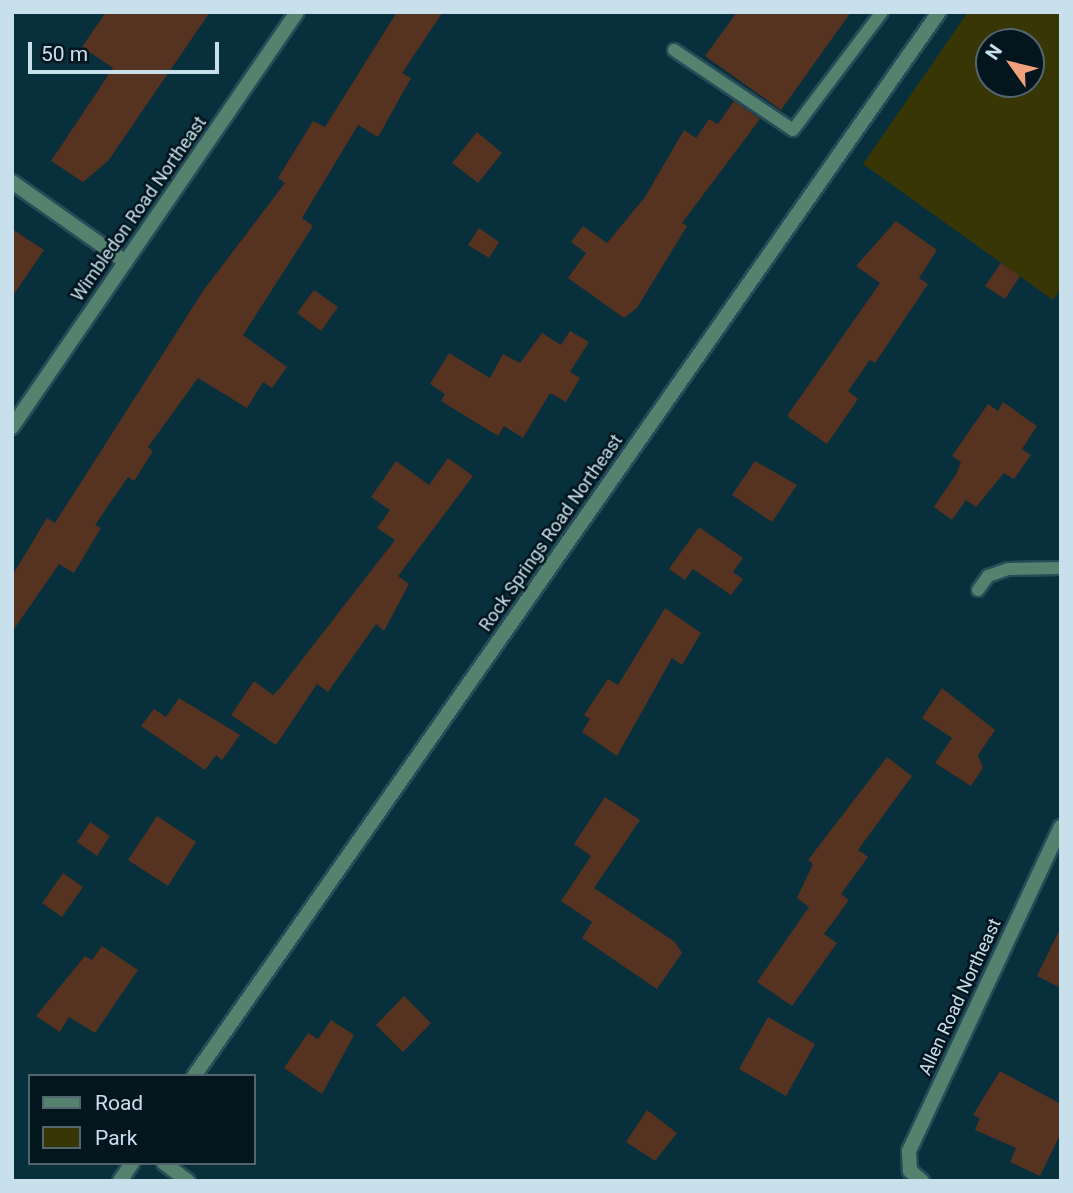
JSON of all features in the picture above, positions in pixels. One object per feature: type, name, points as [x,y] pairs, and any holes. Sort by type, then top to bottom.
[{"type":"street","name":"Wimbledon Road Northeast","points":[[12,427],[297,12]]},
{"type":"street","name":"Rock Springs Road Northeast","points":[[195,1074],[939,12]]},
{"type":"street","points":[[12,182],[126,262]]},
{"type":"street","name":"Allen Road Northeast","points":[[922,1181],[911,1171],[909,1151],[1061,827]]},
{"type":"street","points":[[120,1181],[131,1165]]},
{"type":"street","points":[[167,1165],[188,1181]]},
{"type":"lane","points":[[674,50],[793,130],[882,12]]},
{"type":"lane","points":[[978,590],[988,576],[1008,569],[1061,568]]},
{"type":"green space","points":[[968,12],[1061,12],[1061,288],[1053,300],[863,164]]},
{"type":"building","points":[[106,12],[210,12],[108,161],[83,182],[51,161],[113,68],[82,47]]},
{"type":"building","points":[[397,12],[443,12],[402,73],[411,78],[378,137],[358,125],[302,218],[313,226],[243,335],[287,367],[272,388],[263,382],[247,408],[198,378],[148,447],[153,451],[134,481],[128,477],[95,525],[101,528],[74,573],[59,564],[12,632],[12,576],[47,518],[55,523],[203,291],[285,183],[278,178],[313,121],[325,127]]},
{"type":"building","points":[[737,12],[851,12],[781,110],[705,56]]},
{"type":"building","points":[[734,101],[760,119],[682,223],[687,226],[637,308],[624,318],[568,278],[586,253],[571,242],[583,226],[607,243],[645,197],[684,130],[696,138],[709,119],[718,124]]},
{"type":"building","points":[[477,132],[502,153],[478,183],[452,163]]},
{"type":"building","points":[[896,221],[937,250],[919,278],[928,284],[875,363],[870,360],[848,391],[858,399],[827,444],[787,416],[880,283],[856,266]]},
{"type":"building","points":[[479,228],[499,242],[489,258],[468,245]]},
{"type":"building","points":[[12,229],[44,250],[12,297]]},
{"type":"building","points":[[1001,263],[1020,276],[1005,299],[985,286]]},
{"type":"building","points":[[314,290],[338,307],[321,331],[297,313]]},
{"type":"building","points":[[570,331],[589,342],[570,372],[580,378],[566,402],[550,393],[523,438],[504,426],[498,436],[441,401],[445,394],[430,384],[449,353],[490,378],[503,354],[520,363],[542,333],[561,345]]},
{"type":"building","points":[[1003,402],[1037,426],[1022,449],[1031,455],[1014,479],[1004,473],[976,507],[966,500],[952,520],[934,507],[957,473],[961,462],[952,456],[988,404],[998,411]]},
{"type":"building","points":[[448,458],[473,476],[398,576],[409,584],[384,631],[376,624],[328,692],[317,684],[276,745],[231,715],[254,681],[273,695],[280,688],[395,540],[377,528],[390,510],[371,497],[396,461],[429,485]]},
{"type":"building","points":[[755,461],[797,485],[772,522],[732,495]]},
{"type":"building","points":[[699,527],[743,558],[733,572],[743,579],[731,595],[693,569],[685,580],[669,569]]},
{"type":"building","points":[[665,608],[701,633],[682,665],[672,658],[617,756],[582,732],[590,719],[584,715],[608,679],[618,685]]},
{"type":"building","points":[[942,688],[995,730],[978,755],[983,768],[971,786],[935,763],[952,738],[922,718]]},
{"type":"building","points":[[179,698],[240,735],[222,760],[216,755],[205,770],[141,726],[154,709],[166,717]]},
{"type":"building","points":[[887,757],[912,776],[858,850],[868,857],[841,894],[849,900],[824,934],[837,943],[792,1006],[757,982],[809,907],[797,898],[813,864],[808,860]]},
{"type":"building","points":[[605,797],[640,820],[594,888],[675,942],[682,953],[657,989],[582,938],[592,922],[561,901],[591,856],[574,844]]},
{"type":"building","points":[[157,816],[196,842],[168,886],[128,860]]},
{"type":"building","points":[[90,822],[110,836],[97,856],[77,842]]},
{"type":"building","points":[[63,873],[83,887],[62,917],[42,903]]},
{"type":"building","points":[[1061,927],[1061,988],[1037,976]]},
{"type":"building","points":[[102,946],[138,970],[95,1033],[69,1017],[60,1032],[36,1016],[85,956],[92,960]]},
{"type":"building","points":[[404,996],[431,1023],[403,1052],[376,1025]]},
{"type":"building","points":[[768,1017],[815,1044],[786,1096],[739,1069]]},
{"type":"building","points":[[331,1020],[354,1035],[322,1094],[284,1068],[308,1033],[318,1039]]},
{"type":"building","points":[[1000,1071],[1061,1104],[1061,1133],[1040,1176],[1010,1162],[1016,1148],[975,1130],[980,1118],[973,1115]]},
{"type":"building","points":[[647,1110],[677,1133],[655,1161],[626,1142]]}]
